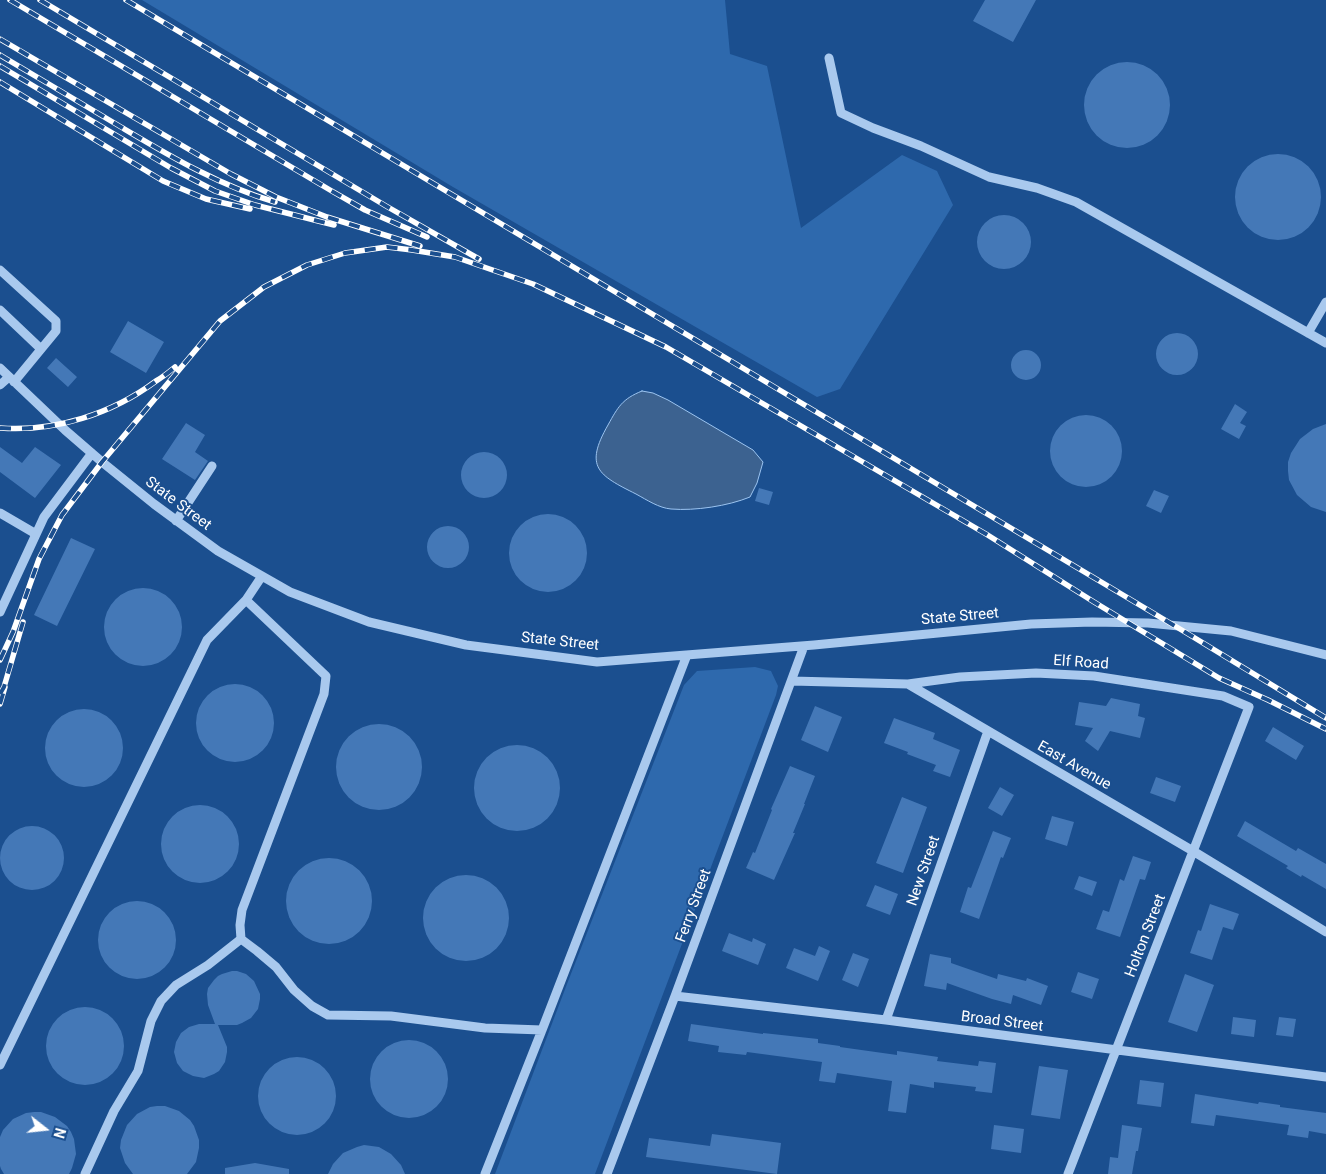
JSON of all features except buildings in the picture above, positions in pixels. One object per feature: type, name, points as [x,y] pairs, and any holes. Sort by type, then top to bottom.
[{"type":"street","points":[[829,58],[841,113],[989,177],[1038,188],[1076,202],[1326,343]]},
{"type":"street","points":[[0,270],[56,321],[56,332],[42,349],[12,379],[0,385]]},
{"type":"street","points":[[1308,333],[1326,302]]},
{"type":"street","points":[[0,310],[42,349]]},
{"type":"street","name":"State Street","points":[[0,368],[64,430],[154,504],[218,551],[290,592],[369,622],[466,645],[597,662],[804,646],[1031,624],[1092,622],[1148,624],[1231,631],[1326,655]]},
{"type":"street","points":[[0,612],[44,517],[92,453]]},
{"type":"street","points":[[176,520],[212,466]]},
{"type":"street","points":[[0,513],[36,534]]},
{"type":"street","points":[[0,1065],[207,640],[246,600],[262,576]]},
{"type":"street","points":[[246,600],[326,676],[324,694],[242,910],[241,939],[276,967],[294,990],[312,1006],[328,1015],[390,1016],[485,1028],[542,1030]]},
{"type":"street","name":"Ferry Street","points":[[606,1174],[675,996],[804,646]]},
{"type":"street","points":[[485,1174],[687,655]]},
{"type":"street","name":"Elf Road","points":[[908,684],[960,677],[1036,674],[1094,676],[1223,696],[1249,707]]},
{"type":"street","name":"East Avenue","points":[[792,681],[908,684],[1193,851],[1326,932]]},
{"type":"street","name":"Holton Street","points":[[1068,1174],[1249,707]]},
{"type":"street","name":"New Street","points":[[886,1020],[988,731]]},
{"type":"street","points":[[85,1174],[114,1111],[138,1071],[151,1021],[161,1001],[176,985],[208,965],[241,939]]},
{"type":"street","name":"Broad Street","points":[[675,996],[886,1020],[1326,1077]]},
{"type":"shaded area","points":[[142,0],[725,0],[730,54],[767,66],[801,228],[902,155],[937,171],[953,205],[840,389],[817,397],[453,187]]},
{"type":"shaded area","points":[[642,391],[653,393],[668,400],[753,450],[763,462],[757,483],[750,497],[711,507],[671,509],[653,503],[604,475],[596,460],[601,439],[621,404]]},
{"type":"shaded area","points":[[755,667],[771,671],[778,686],[776,695],[595,1174],[495,1174],[684,685],[697,671]]},
{"type":"railway","points":[[10,0],[365,210],[427,237]]},
{"type":"railway","points":[[40,0],[386,206],[479,259]]},
{"type":"railway","points":[[126,0],[1326,718]]},
{"type":"railway","points":[[0,39],[231,174],[276,197],[327,217],[420,246]]},
{"type":"railway","points":[[0,55],[177,159],[235,188],[275,202]]},
{"type":"railway","points":[[0,66],[171,168],[215,191],[255,205],[334,225]]},
{"type":"railway","points":[[0,82],[163,181],[206,199],[250,209]]},
{"type":"railway","points":[[0,660],[13,632],[39,559],[62,515],[102,462],[220,321],[264,287],[307,265],[345,253],[387,247],[455,257],[533,284],[666,347],[986,534],[1219,678],[1326,729]]},
{"type":"railway","points":[[0,428],[41,427],[62,424],[82,418],[121,403],[139,393],[175,367]]},
{"type":"railway","points":[[0,694],[4,687],[23,622]]},
{"type":"railway","points":[[0,704],[5,687]]}]
